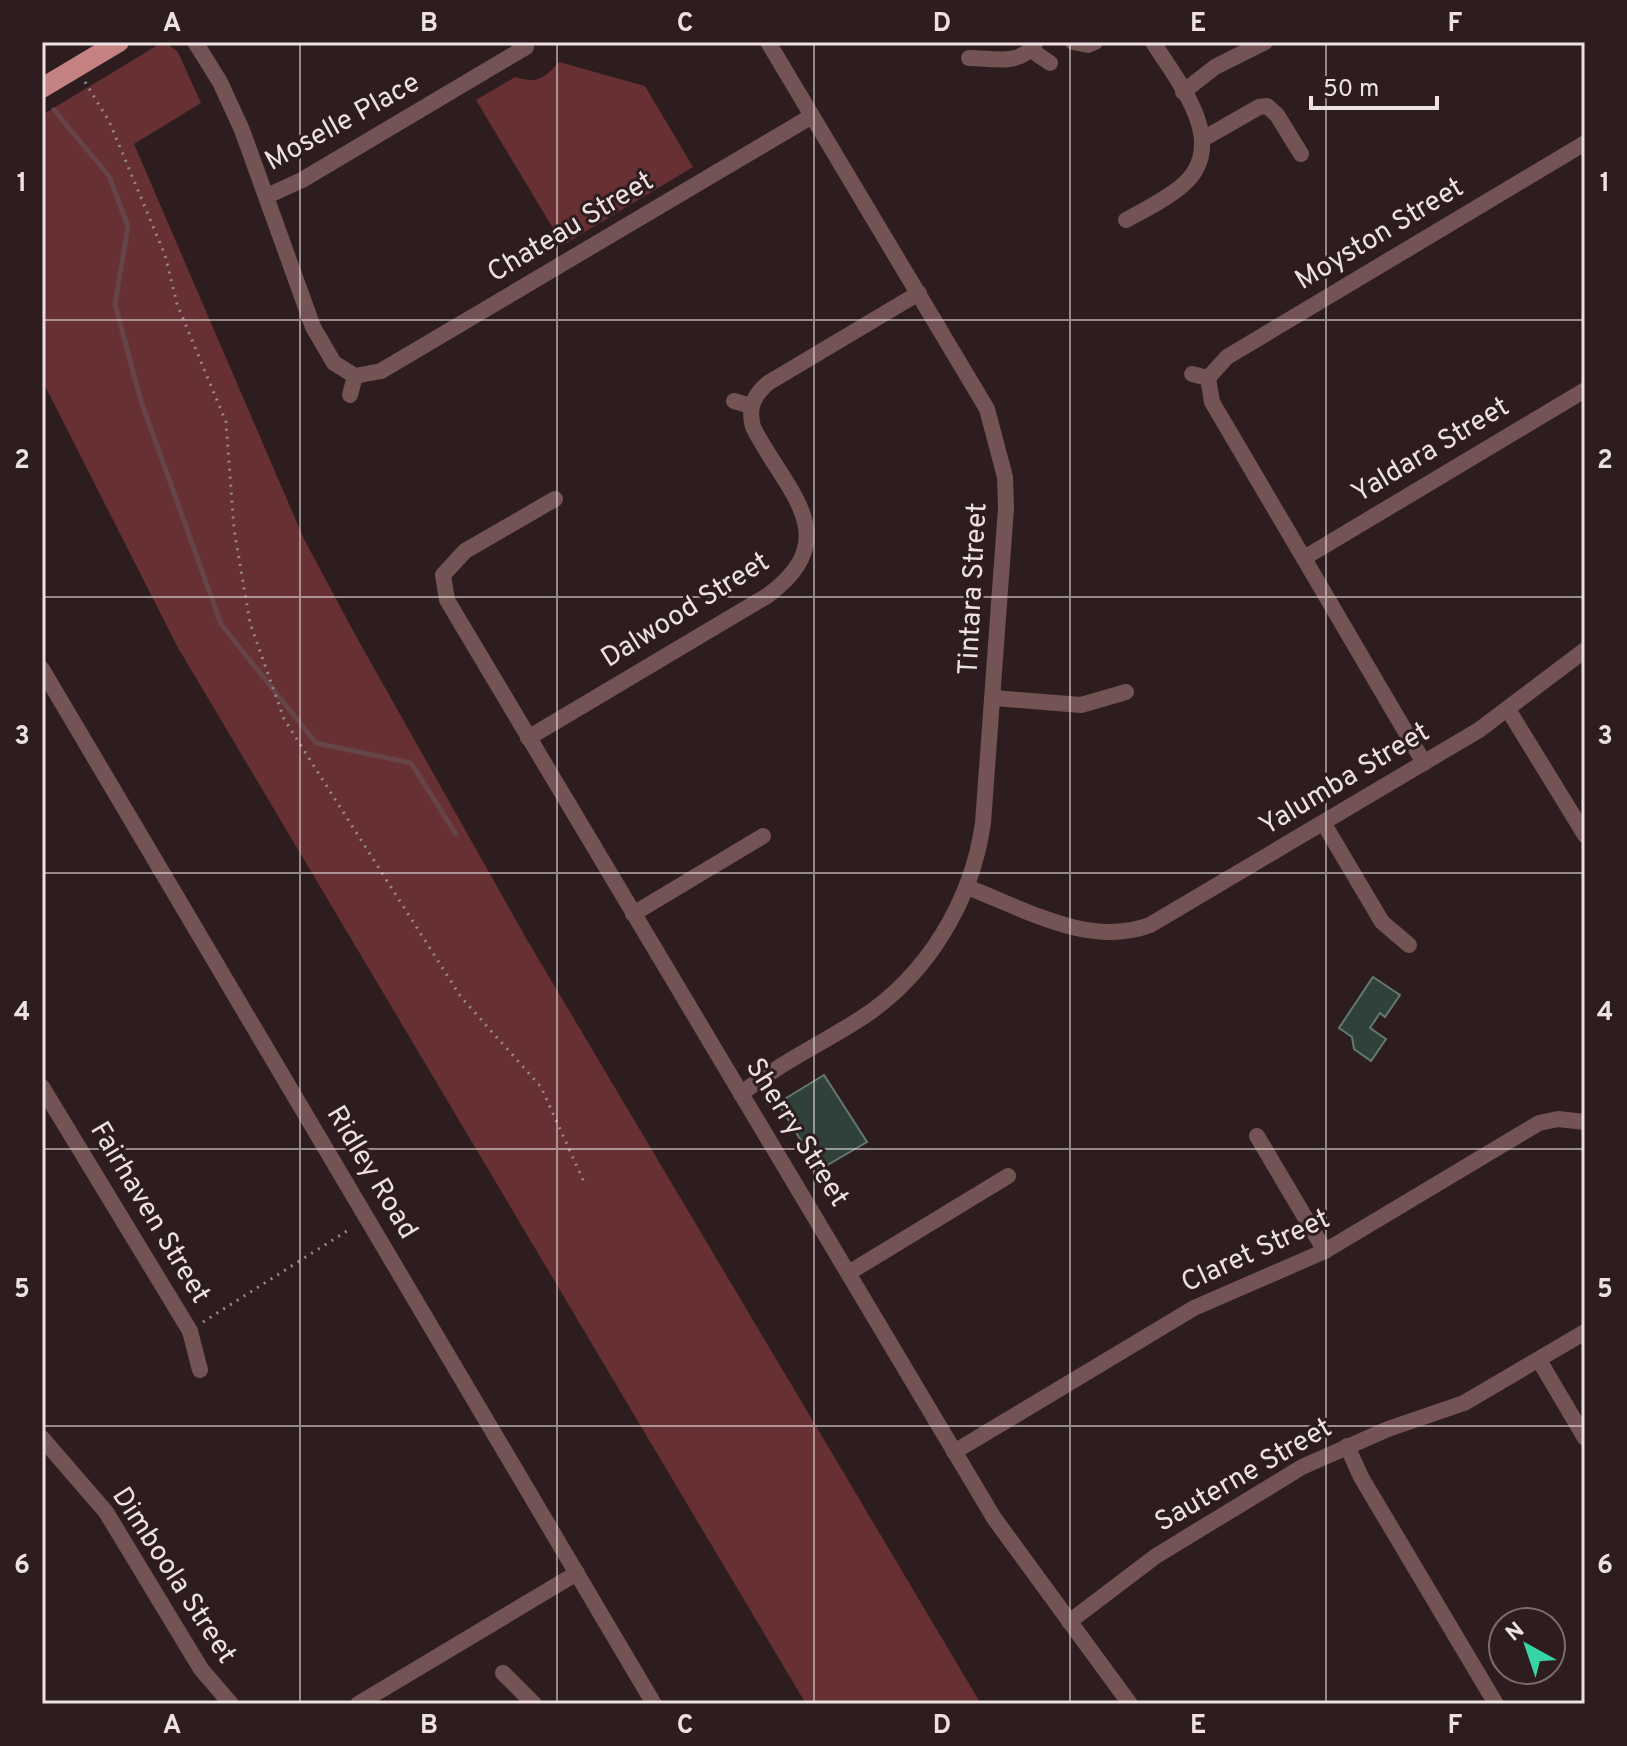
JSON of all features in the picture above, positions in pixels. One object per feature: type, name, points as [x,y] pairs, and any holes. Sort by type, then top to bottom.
[{"type":"main road","points":[[42,88],[119,42]]},
{"type":"street","points":[[195,42],[231,103],[313,327],[334,363],[355,376],[350,395]]},
{"type":"street","name":"Tintara Street","points":[[741,1094],[886,1000],[931,952],[967,887],[981,838],[994,698],[1005,477],[987,409],[768,42]]},
{"type":"street","points":[[1073,42],[1088,45],[1095,42]]},
{"type":"street","points":[[1126,220],[1169,195],[1190,178],[1200,159],[1203,139],[1196,116],[1153,42]]},
{"type":"street","points":[[1183,92],[1215,67],[1265,42]]},
{"type":"street","points":[[969,58],[1004,60],[1034,46],[1050,63]]},
{"type":"street","name":"Moselle Place","points":[[267,196],[302,180],[526,47]]},
{"type":"street","points":[[1203,139],[1263,106],[1277,115],[1301,154]]},
{"type":"street","name":"Chateau Street","points":[[355,376],[381,371],[812,116]]},
{"type":"street","name":"Moyston Street","points":[[1424,763],[1212,402],[1200,376],[1585,143]]},
{"type":"street","points":[[734,401],[751,406],[768,383],[919,293]]},
{"type":"street","name":"Yaldara Street","points":[[1304,558],[1585,390]]},
{"type":"street","name":"Dalwood Street","points":[[528,738],[767,596],[800,565],[808,540],[806,516],[758,437],[751,406]]},
{"type":"street","name":"Sherry Street","points":[[555,499],[465,551],[436,574],[447,600],[850,1272],[954,1452],[1020,1558],[1130,1704]]},
{"type":"street","name":"Yalumba Street","points":[[967,887],[1079,929],[1121,941],[1324,824],[1509,711],[1585,650]]},
{"type":"street","name":"Ridley Road","points":[[42,669],[654,1704]]},
{"type":"street","points":[[994,698],[1081,705],[1126,692]]},
{"type":"street","points":[[1509,711],[1585,835]]},
{"type":"street","points":[[1324,824],[1382,922],[1409,945]]},
{"type":"street","points":[[633,914],[763,836]]},
{"type":"street","name":"Fairhaven Street","points":[[42,1087],[190,1331],[200,1370]]},
{"type":"street","name":"Claret Street","points":[[954,1452],[1194,1308],[1325,1251],[1539,1123],[1558,1119],[1585,1122]]},
{"type":"street","points":[[1257,1136],[1325,1251]]},
{"type":"street","points":[[850,1272],[1008,1176]]},
{"type":"street","name":"Sauterne Street","points":[[1069,1622],[1189,1535],[1302,1467],[1347,1446],[1464,1403],[1585,1332]]},
{"type":"street","points":[[1539,1360],[1585,1438]]},
{"type":"street","name":"Dimboola Street","points":[[42,1438],[106,1512],[201,1669],[231,1704]]},
{"type":"street","points":[[1347,1446],[1361,1477],[1496,1704]]},
{"type":"street","points":[[358,1704],[577,1573]]},
{"type":"street","points":[[503,1673],[534,1704]]},
{"type":"path","points":[[76,68],[109,121],[165,255],[177,304],[226,422],[234,529],[250,623],[273,695],[304,755],[461,997],[541,1087],[584,1182]]},
{"type":"path","points":[[190,1331],[350,1229]]},
{"type":"shaded area","points":[[158,45],[169,45],[178,52],[201,103],[134,144],[304,539],[526,938],[981,1704],[806,1704],[177,646],[42,380],[42,115]]},
{"type":"shaded area","points":[[559,62],[645,86],[693,167],[563,245],[476,100],[515,77],[529,80],[540,78]]},
{"type":"building","points":[[1373,977],[1400,995],[1385,1017],[1380,1013],[1370,1028],[1386,1039],[1371,1061],[1354,1049],[1352,1037],[1339,1028]]},
{"type":"building","points":[[824,1075],[867,1142],[819,1170],[778,1103]]},
{"type":"waterway","points":[[54,110],[109,176],[128,226],[115,304],[141,401],[221,624],[316,743],[411,763],[456,834]]}]
